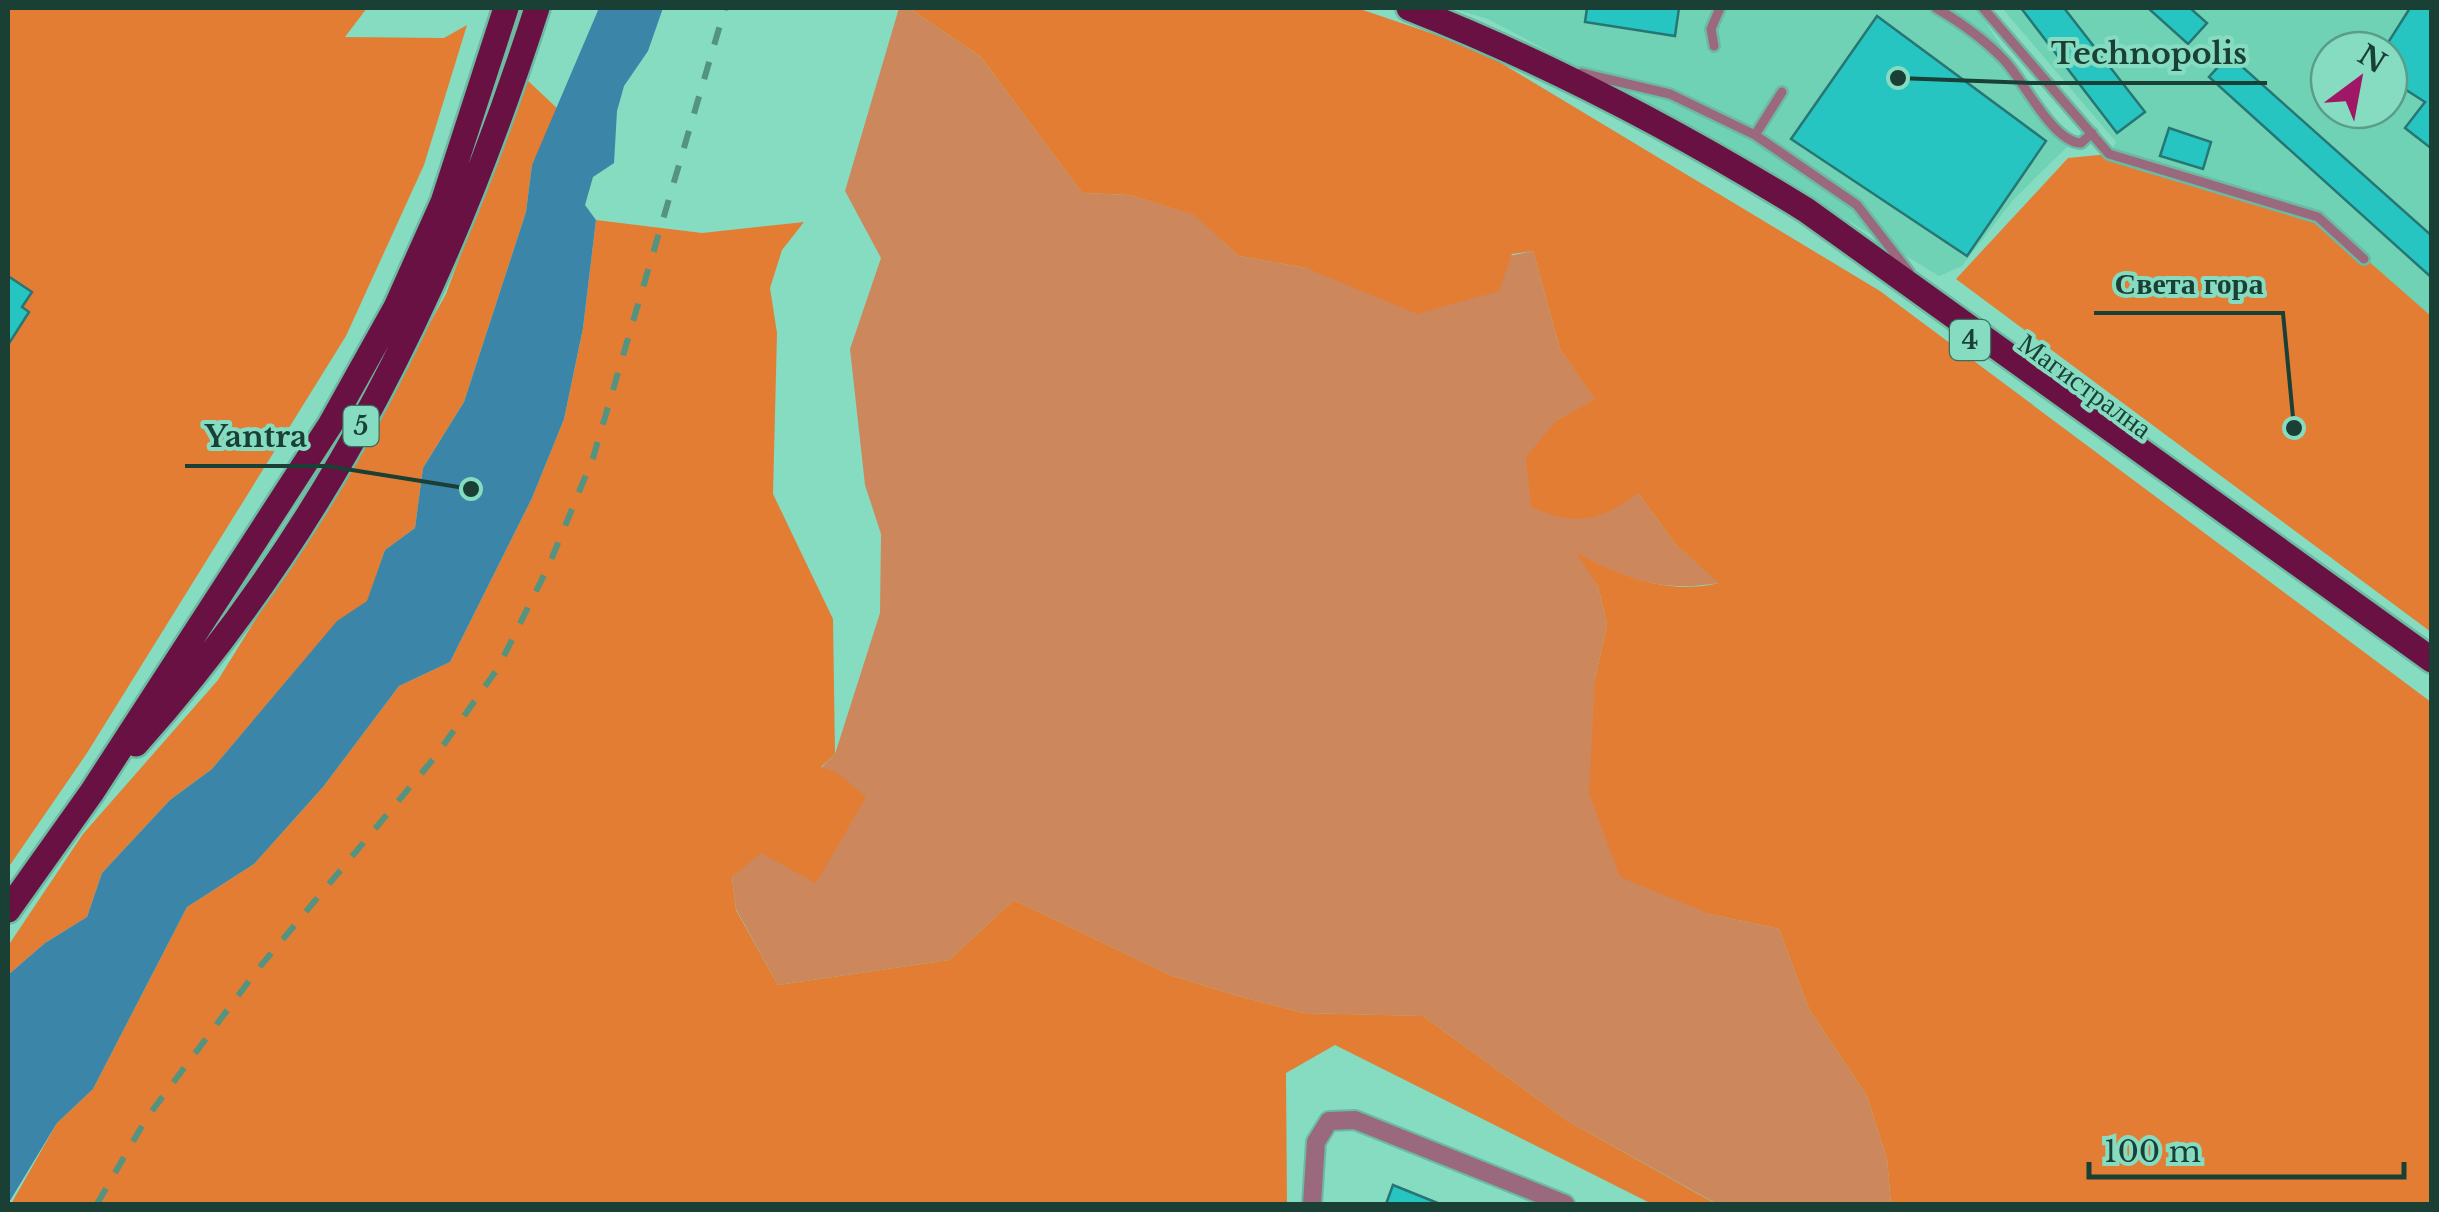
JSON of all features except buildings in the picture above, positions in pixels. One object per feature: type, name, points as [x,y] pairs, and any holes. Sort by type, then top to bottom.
[{"type":"main road","name":"5","points":[[8,910],[92,792],[330,425],[396,307],[443,202],[506,8]]},
{"type":"main road","name":"5","points":[[92,792],[193,680],[312,504],[387,383],[480,175],[537,8]]},
{"type":"main road","name":"Магистрална","points":[[1409,8],[1551,66],[1706,148],[1922,290],[2432,660]]},
{"type":"main road","name":"Магистрална","points":[[1487,38],[1799,221],[2432,675]]},
{"type":"street","points":[[1312,1204],[1316,1142],[1329,1122],[1356,1120],[1565,1204]]},
{"type":"lane","points":[[1714,46],[1711,29],[1720,8]]},
{"type":"lane","points":[[1936,8],[2006,62],[2036,105],[2069,140],[2081,143],[2092,133]]},
{"type":"lane","points":[[1983,8],[2109,154],[2318,217],[2364,259]]},
{"type":"lane","points":[[1551,66],[1670,94],[1755,134],[1857,205],[1922,290]]},
{"type":"lane","points":[[1755,134],[1782,92]]},
{"type":"shaded area","points":[[8,8],[367,8],[345,37],[444,38],[467,25],[424,165],[346,336],[87,753],[8,868]]},
{"type":"shaded area","points":[[899,8],[909,8],[981,57],[1082,193],[1130,195],[1195,215],[1239,256],[1306,268],[1360,287],[1533,251],[1560,349],[1596,399],[1557,420],[1638,493],[1676,545],[1720,583],[1681,586],[1647,582],[1579,554],[1598,586],[1607,625],[1595,679],[1710,914],[1779,929],[1809,1009],[1867,1096],[1887,1159],[1891,1204],[1717,1204],[1568,1121],[1423,1016],[1304,1013],[1238,996],[1170,975],[1014,900],[949,960],[778,985],[736,909],[732,877],[835,754],[880,613],[881,534],[865,485],[850,349],[881,258],[845,191]]},
{"type":"shaded area","points":[[909,8],[1357,8],[1478,49],[1880,291],[2431,702],[2431,1204],[1891,1204],[1887,1159],[1867,1096],[1809,1009],[1779,929],[1710,914],[1620,877],[1589,793],[1595,679],[1607,625],[1598,586],[1576,552],[1610,569],[1663,585],[1719,583],[1676,545],[1638,493],[1612,510],[1587,518],[1561,517],[1531,507],[1526,457],[1557,420],[1595,399],[1560,349],[1533,251],[1512,254],[1499,291],[1417,314],[1306,268],[1239,256],[1194,215],[1130,195],[1082,193],[981,57]]},
{"type":"shaded area","points":[[1451,8],[1976,8],[2068,146],[2013,200],[1962,266],[1939,276],[1727,147],[1488,19]]},
{"type":"shaded area","points":[[2002,8],[2431,8],[2431,316],[2364,259],[2109,154],[2116,142]]},
{"type":"shaded area","points":[[526,79],[559,110],[532,165],[526,212],[464,402],[423,468],[415,528],[385,550],[368,601],[337,622],[212,769],[170,800],[102,873],[87,917],[45,943],[8,975],[8,946],[83,834],[218,680],[350,467],[446,294]]},
{"type":"shaded area","points":[[2109,154],[2318,217],[2431,316],[2431,632],[1956,279],[2068,158]]},
{"type":"shaded area","points":[[596,220],[702,233],[804,222],[782,250],[770,288],[777,333],[773,494],[833,619],[835,754],[821,767],[839,774],[866,797],[816,883],[761,853],[732,877],[736,910],[778,985],[949,960],[1014,900],[1170,975],[1238,996],[1304,1013],[1423,1016],[1568,1121],[1716,1204],[1652,1204],[1335,1045],[1286,1073],[1287,1204],[11,1204],[57,1123],[93,1089],[187,907],[254,864],[323,787],[399,686],[450,662],[532,498],[564,419],[583,328]]},
{"type":"water","points":[[599,8],[663,8],[648,51],[624,86],[617,111],[614,163],[593,177],[585,205],[596,220],[583,328],[564,419],[532,498],[450,662],[399,686],[323,787],[254,864],[187,907],[93,1089],[57,1123],[8,1204],[8,975],[45,943],[87,917],[102,873],[170,800],[212,769],[337,621],[367,601],[385,550],[415,528],[423,468],[464,402],[526,212],[532,165]]},
{"type":"railway","points":[[97,1204],[146,1119],[258,969],[435,757],[498,668],[549,565],[593,458],[725,8]]},
{"type":"place","name":"Technopolis","points":[[1898,78]]},
{"type":"place","name":"Света гора","points":[[2294,428]]},
{"type":"place","name":"Yantra","points":[[471,489]]}]
